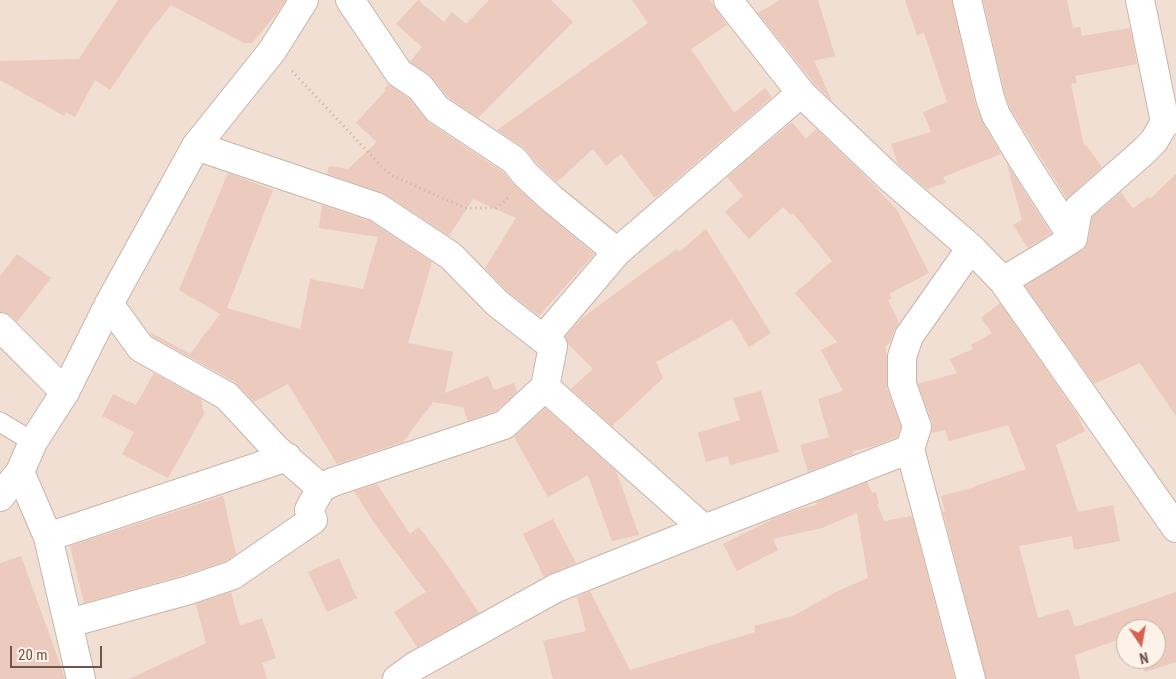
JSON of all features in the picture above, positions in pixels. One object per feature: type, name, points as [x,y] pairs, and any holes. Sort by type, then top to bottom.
[{"type":"street","points":[[0,497],[20,472],[34,442],[65,392],[109,304],[196,146],[272,51],[304,0]]},
{"type":"street","points":[[350,0],[399,73],[420,87],[437,109],[514,160],[525,174],[617,252]]},
{"type":"street","points":[[728,0],[802,93],[890,178],[971,248],[1003,281],[1176,528]]},
{"type":"street","points":[[967,0],[990,98],[996,115],[1026,166],[1073,238]]},
{"type":"street","points":[[1003,281],[1073,238],[1078,209],[1143,152],[1171,120],[1140,0]]},
{"type":"street","points":[[543,339],[617,252],[802,93]]},
{"type":"street","points":[[69,623],[189,590],[233,574],[313,520],[308,510],[321,488],[333,482],[504,425],[545,387],[553,346],[497,304],[452,256],[377,207],[196,146]]},
{"type":"street","points":[[971,248],[909,336],[902,357],[902,384],[917,427],[910,449],[971,679]]},
{"type":"street","points":[[109,304],[141,348],[227,396],[275,448],[321,488]]},
{"type":"street","points":[[0,327],[65,392]]},
{"type":"street","points":[[545,387],[704,528]]},
{"type":"street","points":[[397,679],[415,666],[556,588],[704,528],[910,449]]},
{"type":"street","points":[[48,537],[287,457]]},
{"type":"street","points":[[20,472],[48,537],[69,623],[80,679]]},
{"type":"lane","points":[[0,422],[34,442]]},
{"type":"path","points":[[272,51],[384,169],[393,176],[465,208],[496,208],[507,198],[525,174]]},
{"type":"shaded area","points":[[0,0],[1176,0],[1176,679],[0,679]]},
{"type":"building","points":[[118,0],[286,0],[252,43],[244,43],[171,5],[149,32],[110,90],[95,80],[75,117],[66,112],[64,116],[0,80],[0,61],[79,59]]},
{"type":"building","points":[[418,0],[444,22],[452,12],[466,24],[489,0],[551,0],[573,22],[478,118],[448,97],[432,77],[410,62],[422,47],[396,24]]},
{"type":"building","points":[[632,0],[710,0],[727,25],[691,49],[734,113],[765,88],[772,97],[655,198],[621,154],[606,166],[593,149],[557,182],[523,147],[497,130],[648,23]]},
{"type":"building","points":[[780,0],[818,0],[835,56],[814,61],[832,101],[813,82],[758,13]]},
{"type":"building","points":[[905,0],[952,0],[975,103],[983,123],[1001,154],[943,177],[946,183],[927,189],[898,164],[891,144],[931,132],[923,112],[947,102],[924,33],[917,35]]},
{"type":"building","points":[[983,0],[1067,0],[1073,28],[1080,27],[1082,36],[1130,28],[1137,64],[1075,76],[1077,83],[1071,84],[1084,146],[1086,145],[1102,167],[1067,199],[1010,108]]},
{"type":"building","points":[[389,84],[409,99],[428,122],[503,172],[541,210],[594,254],[539,316],[507,291],[485,268],[516,218],[473,199],[449,236],[385,194],[327,174],[329,166],[348,169],[377,142],[356,123],[386,90],[384,89]]},
{"type":"building","points":[[792,122],[806,139],[816,129],[897,210],[929,273],[889,294],[892,298],[888,300],[899,323],[890,343],[885,346],[887,356],[887,389],[901,427],[897,437],[874,446],[853,451],[854,454],[808,472],[800,445],[829,437],[818,399],[843,391],[821,350],[837,342],[795,293],[832,261],[793,213],[791,215],[783,207],[749,239],[725,212],[743,196],[727,177]]},
{"type":"building","points":[[1007,164],[1051,233],[1028,248],[1013,225],[1022,220]]},
{"type":"building","points":[[228,173],[273,190],[227,308],[300,329],[310,279],[363,289],[378,237],[319,228],[322,205],[370,221],[432,262],[408,343],[453,352],[445,393],[488,376],[494,390],[514,383],[517,392],[496,411],[468,421],[463,407],[433,402],[403,442],[337,464],[288,384],[254,402],[235,382],[153,337],[150,332],[190,354],[220,314],[179,290]]},
{"type":"building","points":[[1176,174],[1176,416],[1140,363],[1094,384],[1025,286],[1085,248],[1092,217],[1121,192],[1133,209],[1148,197],[1150,199]]},
{"type":"building","points":[[706,229],[771,333],[749,347],[732,319],[656,362],[663,378],[612,426],[571,389],[593,369],[568,344],[565,337],[581,319],[677,249],[679,252]]},
{"type":"building","points":[[17,254],[51,278],[17,322],[11,316],[0,312],[0,276]]},
{"type":"building","points":[[1000,303],[1077,414],[1085,431],[1056,445],[1078,512],[1113,505],[1120,541],[1074,550],[1072,536],[1019,546],[1038,618],[1069,609],[1075,627],[1176,592],[1176,662],[1166,665],[1166,619],[1116,619],[1116,641],[1075,655],[1080,679],[986,679],[943,512],[945,511],[941,496],[975,487],[1026,469],[1008,425],[949,441],[945,430],[932,433],[932,422],[918,384],[957,373],[950,359],[973,349],[971,345],[992,333],[981,318]]},
{"type":"building","points":[[154,373],[201,399],[204,414],[168,478],[122,454],[134,432],[102,416],[113,394],[136,405]]},
{"type":"building","points":[[761,391],[779,452],[730,465],[728,456],[706,462],[698,433],[740,420],[733,398]]},
{"type":"building","points":[[545,408],[616,471],[639,535],[612,541],[588,475],[548,497],[514,437]]},
{"type":"building","points":[[867,482],[872,493],[876,492],[879,503],[877,504],[884,521],[912,516],[955,679],[553,679],[543,641],[586,631],[577,597],[590,591],[630,670],[755,632],[754,626],[793,616],[840,590],[868,578],[857,513],[822,528],[773,539],[778,550],[737,571],[723,544],[775,518],[817,505],[816,502]]},
{"type":"building","points":[[377,484],[410,534],[419,527],[479,613],[417,647],[394,612],[426,592],[374,523],[354,491]]},
{"type":"building","points":[[223,496],[236,554],[226,561],[184,575],[84,603],[70,546]]},
{"type":"building","points":[[553,519],[576,563],[544,577],[523,534]]},
{"type":"building","points":[[21,556],[65,679],[0,679],[0,563]]},
{"type":"building","points":[[339,558],[357,598],[327,612],[308,572]]},
{"type":"building","points":[[231,592],[240,626],[262,618],[276,658],[262,663],[267,679],[129,679],[206,643],[196,604]]},
{"type":"building","points":[[1144,669],[1154,669],[1145,672]]}]
